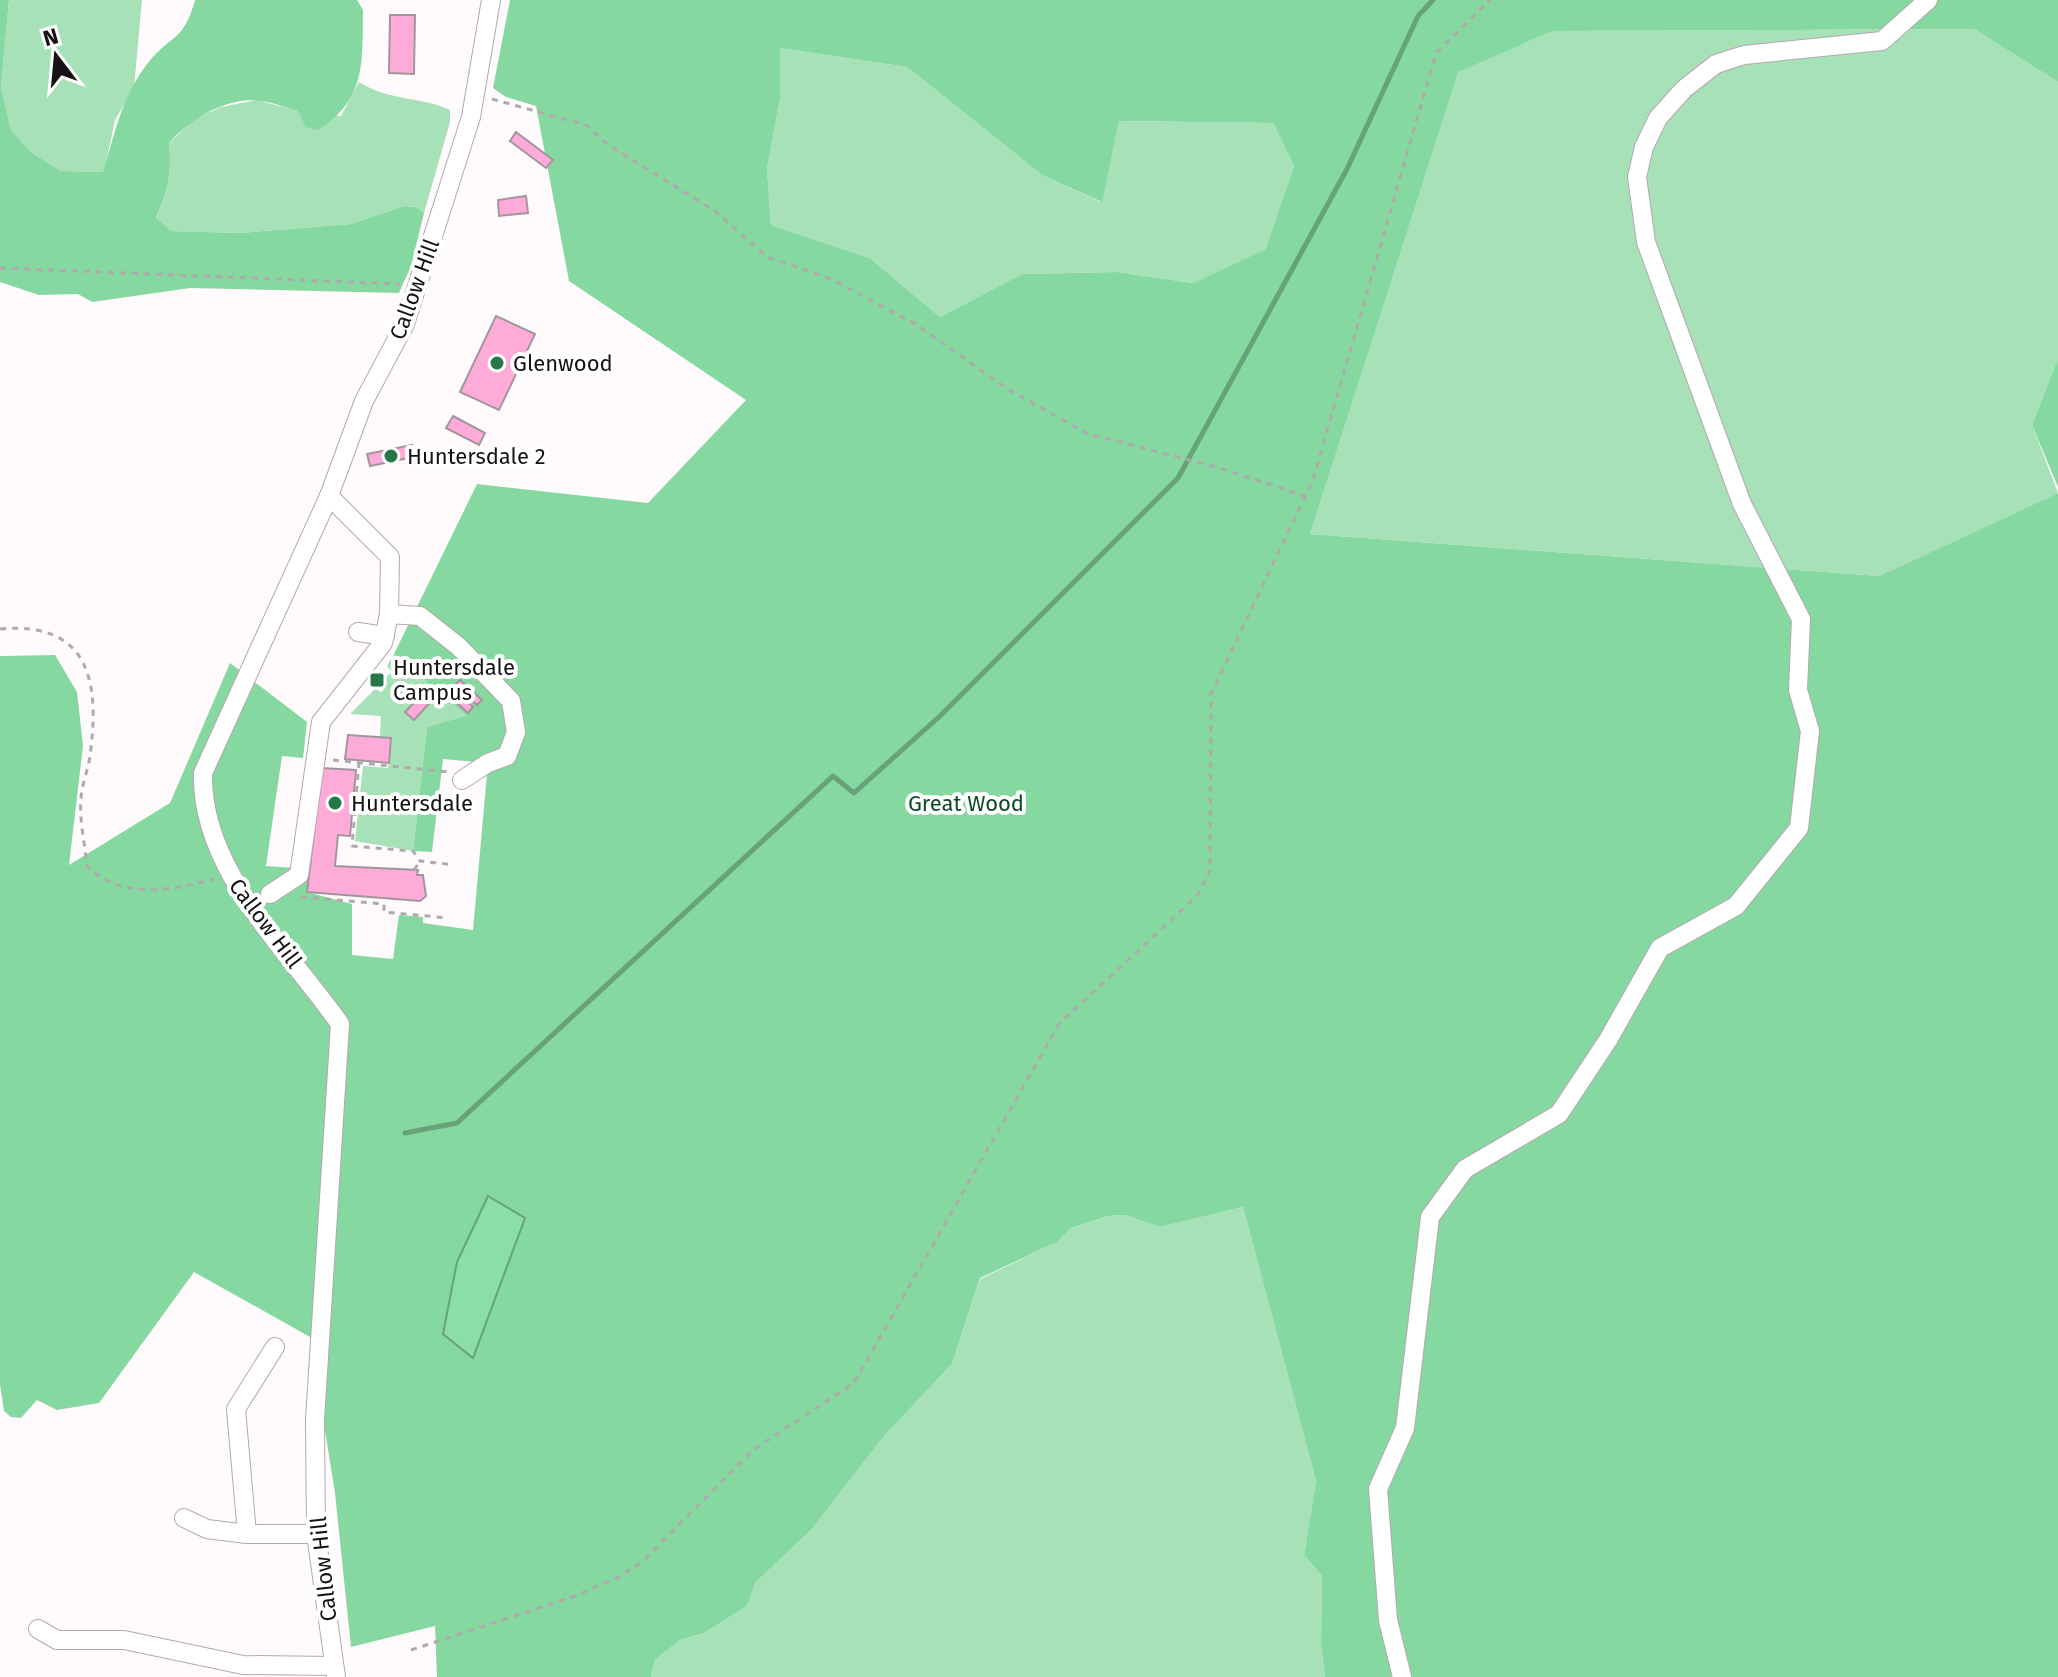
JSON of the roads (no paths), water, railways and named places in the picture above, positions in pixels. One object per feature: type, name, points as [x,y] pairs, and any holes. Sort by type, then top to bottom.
[{"type":"street","name":"Callow Hill","points":[[335,1671],[316,1534],[315,1420],[340,1024],[229,875],[204,815],[203,773],[242,679],[329,496],[364,401],[405,324],[471,117],[491,0]]},
{"type":"street","points":[[1402,1677],[1388,1620],[1378,1489],[1405,1428],[1430,1217],[1465,1169],[1559,1114],[1608,1040],[1660,948],[1736,906],[1799,828],[1810,731],[1798,690],[1801,619],[1742,504],[1646,242],[1637,177],[1644,147],[1667,108],[1684,89],[1716,64],[1744,55],[1882,41],[1928,0]]},
{"type":"street","points":[[270,894],[299,875],[324,708],[383,643],[389,614],[390,557],[329,496]]},
{"type":"street","points":[[389,614],[420,616],[458,646],[511,701],[516,732],[507,756],[488,763],[462,780]]},
{"type":"street","points":[[358,632],[385,636]]},
{"type":"street","points":[[247,1534],[236,1409],[275,1347]]},
{"type":"street","points":[[184,1518],[207,1529],[247,1534],[316,1534]]},
{"type":"street","points":[[38,1629],[57,1640],[124,1640],[243,1665],[335,1671]]},
{"type":"waterway","points":[[405,1133],[457,1123],[833,776],[854,793],[940,716],[1178,478],[1347,169],[1418,16],[1433,0]]},
{"type":"place","name":"Glenwood","points":[[497,363]]},
{"type":"place","name":"Huntersdale 2","points":[[391,456]]},
{"type":"place","name":"Huntersdale Campus","points":[[377,680]]},
{"type":"place","name":"Huntersdale","points":[[335,803]]},
{"type":"park label","name":"Great Wood","points":[[966,803]]}]
